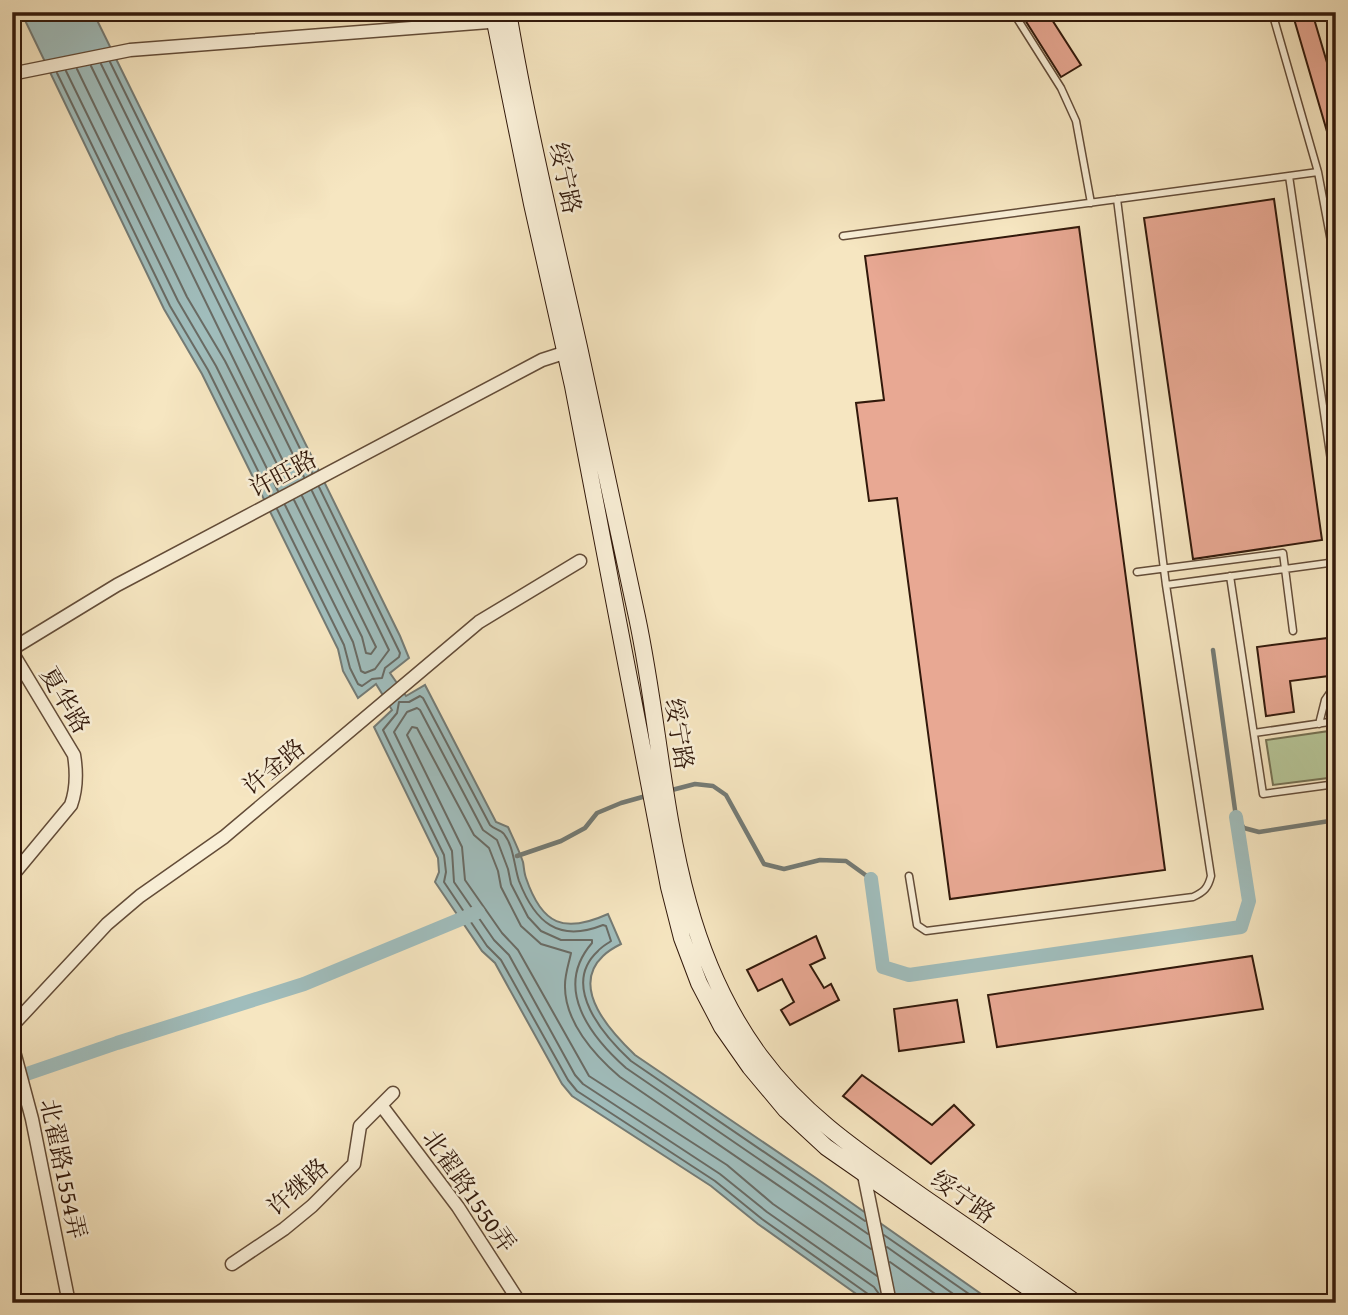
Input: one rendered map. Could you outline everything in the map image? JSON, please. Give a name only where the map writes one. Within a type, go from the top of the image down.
[{"type":"main road","name":"绥宁路","points":[[501,17],[573,350],[643,645],[652,757],[669,887],[682,937],[699,983],[722,1027],[750,1067],[786,1110],[826,1147],[1050,1303]]},
{"type":"main road","name":"绥宁路","points":[[659,795],[696,933],[712,977],[734,1019],[762,1059],[796,1100],[835,1136],[1076,1303]]},
{"type":"street","points":[[12,70],[36,69],[123,51],[501,17]]},
{"type":"street","name":"许旺路","points":[[12,651],[117,585],[542,360],[573,350]]},
{"type":"street","name":"许金路","points":[[12,1026],[107,924],[140,896],[224,837],[479,622],[580,561]]},
{"type":"street","name":"夏华路","points":[[12,651],[74,755],[76,791],[71,805],[12,876]]},
{"type":"street","name":"北翟路1554弄","points":[[13,1047],[27,1101],[69,1303]]},
{"type":"street","name":"许继路","points":[[232,1264],[293,1221],[354,1164],[360,1126],[393,1093]]},
{"type":"street","name":"北翟路1550弄","points":[[381,1105],[458,1207],[520,1303]]},
{"type":"street","points":[[859,1153],[890,1303]]},
{"type":"lane","points":[[1013,12],[1061,88],[1076,121],[1091,203]]},
{"type":"lane","points":[[1272,12],[1318,172],[1336,266]]},
{"type":"lane","points":[[843,236],[1318,172]]},
{"type":"lane","points":[[1289,176],[1336,494]]},
{"type":"lane","points":[[908,876],[917,925],[926,931],[1194,897],[1209,886],[1211,876],[1166,585],[1117,199]]},
{"type":"lane","points":[[1136,572],[1283,553],[1293,632]]},
{"type":"lane","points":[[1166,585],[1336,562]]},
{"type":"lane","points":[[1230,576],[1263,794],[1336,784]]},
{"type":"lane","points":[[1319,724],[1325,700],[1336,684]]},
{"type":"lane","points":[[1254,733],[1336,721]]},
{"type":"green space","points":[[1336,730],[1336,777],[1273,785],[1266,740]]},
{"type":"water","points":[[21,12],[93,12],[400,636],[409,658],[390,673],[406,696],[425,685],[496,822],[508,827],[523,862],[532,894],[547,915],[567,924],[608,914],[621,944],[603,956],[594,969],[590,982],[592,996],[606,1022],[635,1055],[994,1303],[869,1303],[758,1224],[711,1186],[572,1096],[562,1084],[495,963],[482,951],[435,882],[439,872],[438,858],[374,727],[392,710],[376,684],[358,698],[343,671],[338,649],[202,374],[164,309]]},
{"type":"building","points":[[1020,12],[1047,12],[1081,65],[1061,77]]},
{"type":"building","points":[[1292,12],[1312,12],[1336,93],[1336,152],[1333,152]]},
{"type":"building","points":[[1274,199],[1322,540],[1193,559],[1144,218]]},
{"type":"building","points":[[1079,227],[1165,870],[950,899],[897,498],[869,501],[856,403],[884,400],[865,256]]},
{"type":"building","points":[[1336,637],[1336,675],[1290,681],[1294,712],[1266,716],[1257,647]]},
{"type":"building","points":[[816,936],[825,958],[810,965],[824,988],[831,984],[839,1000],[790,1025],[781,1010],[794,1002],[782,979],[758,991],[747,970]]},
{"type":"building","points":[[1252,956],[1263,1009],[997,1047],[988,995]]},
{"type":"building","points":[[957,1000],[964,1042],[899,1051],[894,1009]]},
{"type":"building","points":[[862,1075],[932,1125],[954,1105],[974,1125],[931,1164],[843,1096]]},
{"type":"waterway","points":[[1213,650],[1236,817],[1244,828],[1259,832],[1336,820]]},
{"type":"waterway","points":[[668,791],[695,784],[713,786],[726,795],[764,864],[784,869],[820,860],[846,861],[871,879]]},
{"type":"waterway","points":[[517,856],[561,841],[585,828],[597,813],[646,796]]},
{"type":"waterway","points":[[871,879],[883,967],[909,975],[1241,927],[1249,901],[1236,817]]},
{"type":"waterway","points":[[12,1079],[304,984],[478,912]]}]
